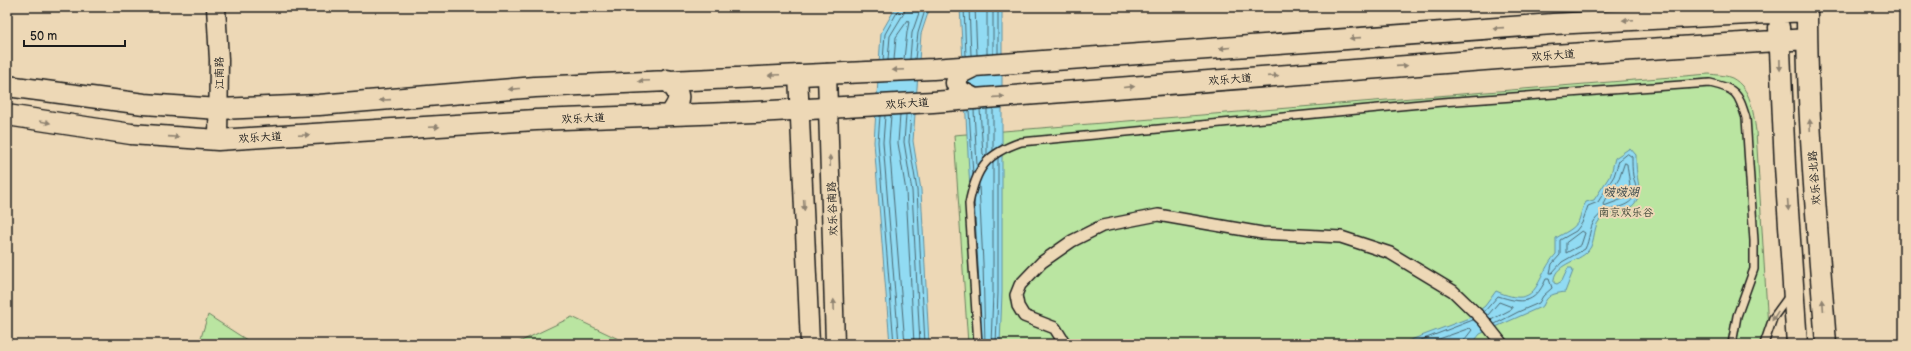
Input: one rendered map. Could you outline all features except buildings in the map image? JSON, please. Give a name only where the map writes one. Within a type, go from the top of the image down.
[{"type":"main road","points":[[7,86],[144,104],[219,109],[351,103],[535,87],[933,69],[1675,17],[1778,12],[1785,166],[1797,344]]},
{"type":"main road","name":"欢乐谷北路","points":[[1778,12],[1807,12],[1812,164],[1826,344]]},
{"type":"main road","points":[[1675,17],[1683,24],[1686,32],[1684,39],[1677,46]]},
{"type":"main road","points":[[1455,32],[1444,39],[1440,47],[1444,56],[1456,62]]},
{"type":"main road","name":"欢乐大道","points":[[7,115],[77,127],[131,134],[218,140],[528,121],[799,110],[933,102],[1677,46],[1807,39]]},
{"type":"main road","points":[[1189,82],[1200,75],[1205,65],[1200,57],[1190,51]]},
{"type":"main road","points":[[975,66],[959,74],[956,83],[960,91],[975,99]]},
{"type":"main road","points":[[666,80],[676,88],[679,95],[678,104],[670,115]]},
{"type":"main road","points":[[77,127],[91,122],[96,116],[94,107],[82,96]]},
{"type":"main road","points":[[351,103],[344,111],[342,119],[344,126],[353,132]]},
{"type":"main road","points":[[1785,166],[1792,159],[1798,156],[1806,158],[1812,164]]},
{"type":"street","name":"江南路","points":[[216,7],[219,109],[218,140]]},
{"type":"street","name":"欢乐谷南路","points":[[827,73],[835,344]]},
{"type":"street","points":[[798,74],[810,344]]},
{"type":"street","points":[[1065,344],[1055,328],[1024,316],[1018,306],[1016,295],[1020,285],[1042,262],[1072,241],[1102,226],[1158,215],[1262,233],[1342,236],[1390,253],[1453,292],[1469,305],[1499,341]]},
{"type":"lane","points":[[978,344],[969,204],[974,181],[985,163],[1002,148],[1021,142],[1434,103],[1710,83],[1731,88],[1740,100],[1746,118],[1754,241],[1754,269],[1737,316],[1732,344]]},
{"type":"lane","points":[[1764,344],[1773,318],[1793,291]]},
{"type":"green space","name":"南京欢乐谷","points":[[1709,74],[1730,77],[1738,82],[1747,94],[1752,108],[1756,131],[1769,344],[968,344],[954,135]]},
{"type":"green space","points":[[208,315],[253,344],[199,344]]},
{"type":"green space","points":[[572,317],[629,344],[515,344]]},
{"type":"water","points":[[896,7],[930,7],[921,34],[913,141],[921,190],[929,344],[890,344],[874,142],[881,33]]},
{"type":"water","points":[[960,7],[1002,7],[1002,293],[1000,344],[976,344],[974,263]]},
{"type":"water","name":"啵啵湖","points":[[1630,148],[1636,155],[1636,169],[1639,188],[1637,199],[1629,208],[1608,214],[1600,219],[1597,223],[1591,247],[1588,251],[1584,255],[1562,267],[1557,272],[1554,283],[1557,284],[1562,281],[1568,268],[1572,268],[1573,271],[1565,292],[1551,295],[1543,306],[1480,334],[1472,344],[1406,344],[1408,341],[1469,318],[1485,306],[1496,291],[1511,296],[1521,297],[1529,294],[1535,289],[1549,263],[1556,254],[1556,238],[1575,226],[1586,202],[1594,200],[1611,174],[1615,158]]}]
